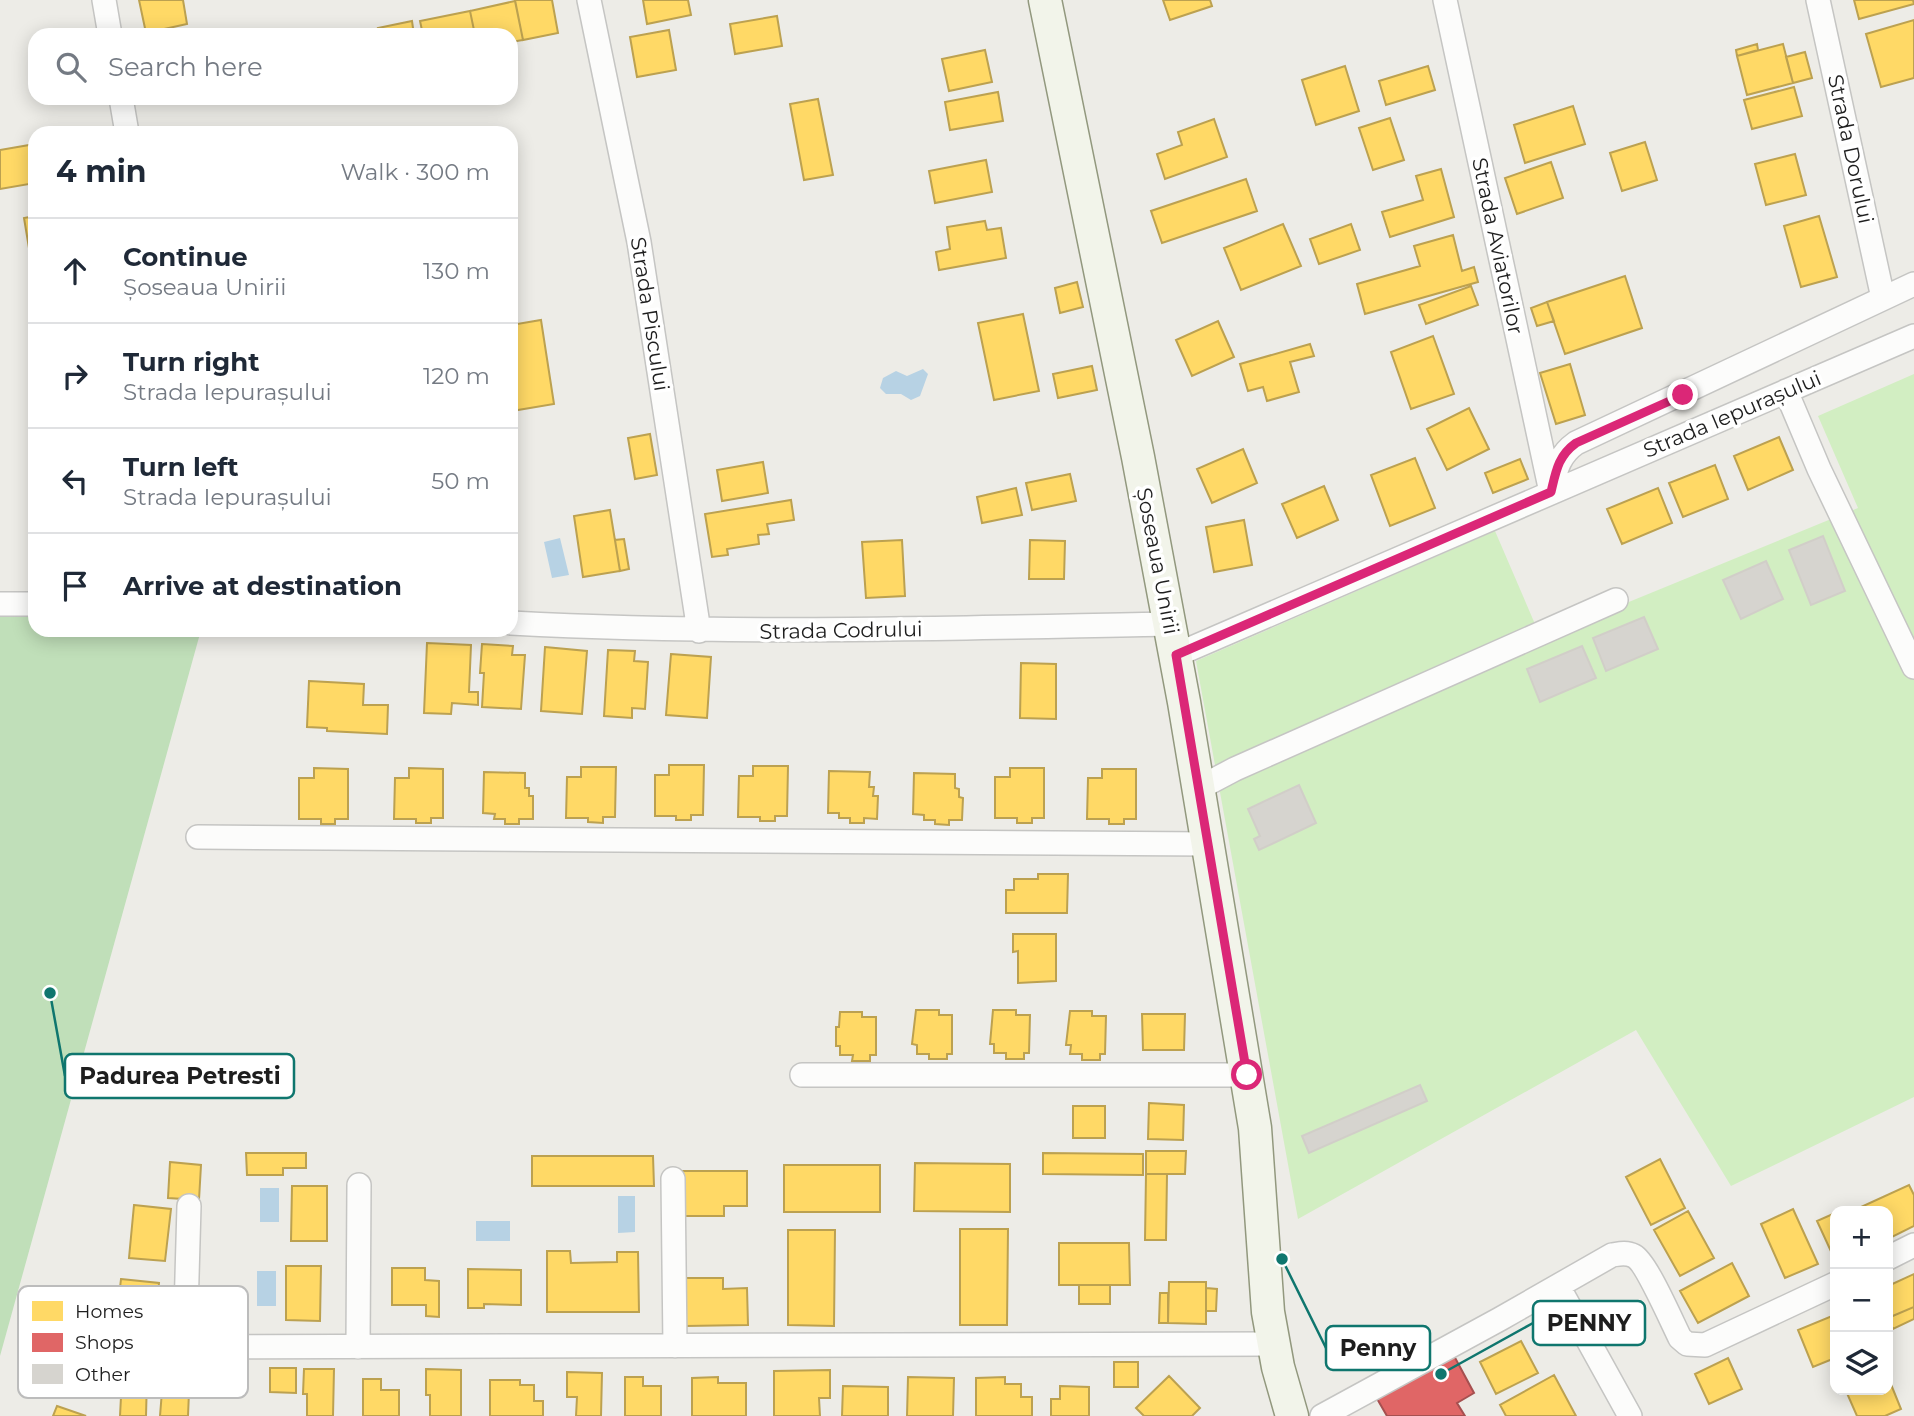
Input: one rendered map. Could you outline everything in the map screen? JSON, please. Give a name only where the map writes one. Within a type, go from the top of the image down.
[{"type":"main road","name":"Șoseaua Unirii","points":[[1045,0],[1176,655],[1247,1075],[1258,1161],[1265,1280],[1273,1344],[1293,1416]]},
{"type":"street","points":[[104,0],[109,28]]},
{"type":"street","name":"Strada Piscului","points":[[589,0],[639,242],[699,631]]},
{"type":"street","name":"Strada Aviatorilor","points":[[1445,0],[1551,492]]},
{"type":"street","name":"Strada Dorului","points":[[1818,0],[1883,298]]},
{"type":"street","points":[[122,105],[126,126]]},
{"type":"street","name":"Strada Iepurașului","points":[[1551,492],[1557,464],[1576,443],[1914,284]]},
{"type":"street","name":"Strada Iepurașului","points":[[1176,655],[1914,336]]},
{"type":"street","points":[[1786,391],[1819,469],[1914,667]]},
{"type":"street","points":[[1199,788],[1235,769],[1616,600]]},
{"type":"street","points":[[0,604],[28,604]]},
{"type":"street","name":"Strada Codrului","points":[[518,623],[699,631],[1170,624]]},
{"type":"street","points":[[198,837],[1209,844]]},
{"type":"street","points":[[802,1075],[1247,1075]]},
{"type":"street","points":[[673,1179],[675,1346]]},
{"type":"street","points":[[358,1347],[359,1185]]},
{"type":"street","points":[[187,1286],[189,1206]]},
{"type":"street","points":[[1893,1256],[1914,1245]]},
{"type":"street","points":[[1322,1416],[1612,1255],[1624,1253],[1636,1256],[1680,1338],[1687,1344],[1696,1346],[1737,1332],[1830,1286]]},
{"type":"street","points":[[1558,1286],[1630,1416]]},
{"type":"street","points":[[248,1348],[1273,1344]]},
{"type":"green space","points":[[1914,374],[1914,1097],[1731,1186],[1636,1030],[1298,1219],[1196,661],[1495,531],[1541,638],[1858,508],[1818,416]]},
{"type":"green space","points":[[0,616],[28,616],[28,637],[199,637],[18,1286],[0,1356]]},
{"type":"water","points":[[923,369],[928,374],[920,396],[911,400],[901,394],[886,394],[880,388],[883,378],[896,371],[907,376]]},
{"type":"water","points":[[560,538],[569,575],[552,578],[544,542]]},
{"type":"water","points":[[260,1188],[279,1188],[279,1222],[260,1222]]},
{"type":"water","points":[[618,1196],[635,1196],[635,1232],[618,1233]]},
{"type":"water","points":[[476,1221],[510,1221],[510,1241],[476,1241]]},
{"type":"water","points":[[257,1271],[276,1271],[276,1306],[257,1306]]},
{"type":"building: Homes","points":[[139,0],[183,0],[187,24],[169,28],[145,28]]},
{"type":"building: Homes","points":[[515,0],[552,0],[558,33],[523,40]]},
{"type":"building: Homes","points":[[643,0],[688,0],[691,15],[647,24]]},
{"type":"building: Homes","points":[[1163,0],[1210,0],[1212,6],[1170,20]]},
{"type":"building: Homes","points":[[1854,0],[1913,0],[1914,4],[1859,19]]},
{"type":"building: Homes","points":[[515,1],[523,40],[518,41],[518,28],[474,28],[470,11]]},
{"type":"building: Homes","points":[[470,11],[474,28],[422,28],[420,21]]},
{"type":"building: Homes","points":[[777,16],[782,46],[735,54],[730,24]]},
{"type":"building: Homes","points":[[1914,20],[1914,78],[1881,87],[1866,34]]},
{"type":"building: Homes","points":[[412,21],[413,28],[378,28]]},
{"type":"building: Homes","points":[[669,30],[676,70],[637,77],[630,37]]},
{"type":"building: Homes","points":[[1757,44],[1758,50],[1737,56],[1736,50]]},
{"type":"building: Homes","points":[[1783,44],[1793,83],[1747,95],[1737,56]]},
{"type":"building: Homes","points":[[985,50],[992,82],[949,91],[942,59]]},
{"type":"building: Homes","points":[[1805,52],[1812,78],[1793,83],[1786,57]]},
{"type":"building: Homes","points":[[1345,66],[1359,111],[1316,125],[1302,80]]},
{"type":"building: Homes","points":[[1428,66],[1435,90],[1386,105],[1379,81]]},
{"type":"building: Homes","points":[[1794,87],[1802,116],[1752,129],[1744,100]]},
{"type":"building: Homes","points":[[998,92],[1003,121],[950,130],[945,102]]},
{"type":"building: Homes","points":[[818,99],[833,175],[804,180],[790,104]]},
{"type":"building: Homes","points":[[1573,106],[1585,144],[1525,163],[1514,125]]},
{"type":"building: Homes","points":[[1390,118],[1404,160],[1373,170],[1359,128]]},
{"type":"building: Homes","points":[[1214,119],[1227,157],[1165,179],[1157,154],[1182,145],[1178,132]]},
{"type":"building: Homes","points":[[1645,142],[1657,180],[1622,191],[1610,153]]},
{"type":"building: Homes","points":[[28,145],[28,184],[0,189],[0,150]]},
{"type":"building: Homes","points":[[1795,154],[1806,195],[1766,205],[1755,164]]},
{"type":"building: Homes","points":[[986,160],[992,192],[935,203],[929,171]]},
{"type":"building: Homes","points":[[1551,162],[1563,198],[1517,214],[1505,178]]},
{"type":"building: Homes","points":[[1441,169],[1454,217],[1390,237],[1382,212],[1423,200],[1416,176]]},
{"type":"building: Homes","points":[[1246,179],[1257,211],[1162,243],[1151,211]]},
{"type":"building: Homes","points":[[1819,216],[1837,277],[1801,287],[1784,226]]},
{"type":"building: Homes","points":[[28,217],[28,242],[24,218]]},
{"type":"building: Homes","points":[[985,221],[987,230],[1001,228],[1006,258],[939,270],[936,252],[950,249],[947,227]]},
{"type":"building: Homes","points":[[1283,224],[1301,266],[1241,290],[1224,248]]},
{"type":"building: Homes","points":[[1351,224],[1360,250],[1319,264],[1310,239]]},
{"type":"building: Homes","points":[[1453,235],[1462,271],[1474,267],[1478,282],[1365,314],[1357,284],[1420,266],[1414,246]]},
{"type":"building: Homes","points":[[1625,276],[1642,328],[1565,354],[1547,302]]},
{"type":"building: Homes","points":[[1077,282],[1083,307],[1060,313],[1055,288]]},
{"type":"building: Homes","points":[[1471,286],[1478,305],[1426,324],[1419,305]]},
{"type":"building: Homes","points":[[1547,302],[1554,321],[1537,326],[1531,308]]},
{"type":"building: Homes","points":[[1023,314],[1039,391],[994,400],[978,323]]},
{"type":"building: Homes","points":[[541,320],[554,404],[518,410],[518,324]]},
{"type":"building: Homes","points":[[1218,321],[1234,357],[1192,376],[1176,340]]},
{"type":"building: Homes","points":[[1433,336],[1454,394],[1411,409],[1391,352]]},
{"type":"building: Homes","points":[[1310,344],[1314,356],[1290,362],[1299,392],[1267,401],[1263,387],[1248,391],[1240,364]]},
{"type":"building: Homes","points":[[1570,364],[1585,415],[1556,424],[1540,373]]},
{"type":"building: Homes","points":[[1092,366],[1097,390],[1058,398],[1053,374]]},
{"type":"building: Homes","points":[[1469,408],[1489,449],[1447,470],[1427,429]]},
{"type":"building: Homes","points":[[650,434],[657,475],[635,479],[628,438]]},
{"type":"building: Homes","points":[[1779,437],[1793,470],[1748,490],[1734,456]]},
{"type":"building: Homes","points":[[1243,449],[1257,483],[1212,503],[1197,469]]},
{"type":"building: Homes","points":[[1415,458],[1435,508],[1390,526],[1371,475]]},
{"type":"building: Homes","points":[[1520,459],[1528,479],[1493,493],[1485,473]]},
{"type":"building: Homes","points":[[763,462],[768,493],[722,501],[717,470]]},
{"type":"building: Homes","points":[[1715,465],[1728,499],[1683,517],[1669,483]]},
{"type":"building: Homes","points":[[1070,474],[1076,501],[1032,510],[1026,483]]},
{"type":"building: Homes","points":[[1324,486],[1338,520],[1297,538],[1282,504]]},
{"type":"building: Homes","points":[[1016,488],[1022,515],[982,523],[977,497]]},
{"type":"building: Homes","points":[[1658,488],[1672,523],[1622,544],[1607,509]]},
{"type":"building: Homes","points":[[791,500],[794,520],[767,524],[769,534],[758,535],[759,544],[727,549],[728,555],[712,557],[705,514]]},
{"type":"building: Homes","points":[[610,510],[620,571],[583,577],[574,516]]},
{"type":"building: Homes","points":[[1244,520],[1252,565],[1214,572],[1206,527]]},
{"type":"building: Homes","points":[[624,539],[629,569],[620,571],[615,540]]},
{"type":"building: Homes","points":[[902,540],[905,596],[866,598],[862,542]]},
{"type":"building: Homes","points":[[1030,540],[1065,541],[1064,579],[1029,579]]},
{"type":"building: Homes","points":[[427,643],[471,645],[469,692],[478,692],[478,705],[452,703],[451,714],[424,713]]},
{"type":"building: Homes","points":[[482,644],[513,646],[512,655],[525,655],[521,709],[482,707]]},
{"type":"building: Homes","points":[[545,647],[587,651],[582,714],[541,711]]},
{"type":"building: Homes","points":[[608,650],[635,651],[634,661],[648,662],[645,709],[632,708],[632,718],[604,716]]},
{"type":"building: Homes","points":[[671,654],[711,657],[707,718],[666,715]]},
{"type":"building: Homes","points":[[1021,663],[1056,664],[1056,719],[1020,718]]},
{"type":"building: Homes","points":[[309,681],[364,684],[363,705],[388,705],[387,734],[327,731],[327,728],[307,727]]},
{"type":"building: Homes","points":[[669,765],[704,765],[703,815],[691,815],[691,820],[676,820],[676,816],[655,816],[655,775],[669,775]]},
{"type":"building: Homes","points":[[753,766],[788,766],[787,816],[775,816],[775,821],[760,821],[760,817],[738,817],[739,776],[753,776]]},
{"type":"building: Homes","points":[[581,767],[616,767],[615,817],[603,817],[603,823],[588,822],[588,818],[566,818],[567,777],[581,777]]},
{"type":"building: Homes","points":[[314,768],[348,769],[348,819],[335,819],[335,824],[321,824],[321,819],[299,819],[299,778],[314,778]]},
{"type":"building: Homes","points":[[409,768],[443,769],[443,818],[431,818],[431,823],[416,823],[416,819],[394,819],[395,778],[409,778]]},
{"type":"building: Homes","points":[[1010,768],[1044,768],[1044,818],[1032,818],[1032,823],[1017,823],[1017,818],[995,818],[995,777],[1010,777]]},
{"type":"building: Homes","points":[[1102,769],[1136,769],[1136,819],[1124,819],[1124,824],[1109,824],[1109,819],[1087,819],[1088,778],[1102,778]]},
{"type":"building: Homes","points":[[829,771],[870,772],[869,787],[874,787],[873,796],[878,796],[877,819],[864,818],[864,823],[850,823],[850,818],[839,818],[839,813],[828,813]]},
{"type":"building: Homes","points":[[484,772],[525,773],[525,788],[529,788],[529,796],[533,796],[533,819],[519,819],[519,824],[505,824],[505,819],[494,819],[495,814],[483,813]]},
{"type":"building: Homes","points":[[914,773],[955,774],[955,788],[959,789],[959,797],[963,798],[962,820],[949,820],[949,825],[935,824],[935,820],[924,820],[924,815],[913,814]]},
{"type":"building: Homes","points":[[1038,874],[1068,874],[1067,913],[1006,913],[1006,890],[1014,890],[1014,879],[1038,879]]},
{"type":"building: Homes","points":[[1013,934],[1056,934],[1056,981],[1018,983],[1018,951],[1013,952]]},
{"type":"building: Homes","points":[[916,1010],[939,1010],[939,1015],[952,1015],[952,1054],[947,1054],[947,1059],[929,1059],[929,1054],[917,1054],[917,1045],[912,1044]]},
{"type":"building: Homes","points":[[993,1010],[1016,1010],[1016,1015],[1030,1015],[1029,1053],[1024,1053],[1024,1059],[1006,1059],[1006,1053],[994,1053],[994,1044],[990,1044]]},
{"type":"building: Homes","points":[[1070,1011],[1092,1011],[1092,1016],[1106,1016],[1105,1054],[1100,1054],[1100,1060],[1082,1060],[1082,1054],[1070,1054],[1071,1045],[1066,1045]]},
{"type":"building: Homes","points":[[840,1012],[862,1012],[862,1017],[876,1017],[876,1055],[870,1055],[870,1061],[852,1061],[853,1055],[840,1055],[840,1046],[836,1046],[836,1027],[839,1027]]},
{"type":"building: Homes","points":[[1142,1014],[1185,1014],[1184,1050],[1143,1050]]},
{"type":"building: Homes","points":[[1149,1103],[1184,1105],[1183,1140],[1148,1139]]},
{"type":"building: Homes","points":[[1073,1106],[1105,1106],[1105,1138],[1073,1138]]},
{"type":"building: Homes","points":[[1146,1151],[1186,1151],[1185,1174],[1146,1174]]},
{"type":"building: Homes","points":[[246,1153],[306,1153],[306,1168],[283,1168],[283,1175],[247,1175]]},
{"type":"building: Homes","points":[[1043,1153],[1143,1154],[1143,1175],[1043,1174]]},
{"type":"building: Homes","points":[[532,1156],[653,1156],[654,1186],[532,1186]]},
{"type":"building: Homes","points":[[1660,1159],[1685,1208],[1651,1225],[1626,1177]]},
{"type":"building: Homes","points":[[170,1162],[201,1165],[199,1200],[168,1198]]},
{"type":"building: Homes","points":[[915,1163],[1010,1164],[1010,1212],[914,1211]]},
{"type":"building: Homes","points":[[784,1165],[880,1165],[880,1212],[784,1212]]},
{"type":"building: Homes","points":[[683,1171],[747,1171],[747,1206],[724,1206],[724,1216],[684,1216]]},
{"type":"building: Homes","points":[[1146,1174],[1167,1174],[1166,1240],[1145,1240]]},
{"type":"building: Homes","points":[[1909,1185],[1914,1195],[1914,1226],[1893,1236],[1893,1206],[1863,1206]]},
{"type":"building: Homes","points":[[292,1186],[327,1186],[327,1241],[291,1241]]},
{"type":"building: Homes","points":[[134,1205],[171,1209],[165,1261],[129,1258]]},
{"type":"building: Homes","points":[[1793,1209],[1818,1264],[1785,1278],[1761,1224]]},
{"type":"building: Homes","points":[[1688,1211],[1714,1258],[1680,1276],[1654,1230]]},
{"type":"building: Homes","points":[[1830,1215],[1830,1249],[1817,1221]]},
{"type":"building: Homes","points":[[960,1229],[1008,1229],[1007,1325],[960,1325]]},
{"type":"building: Homes","points":[[788,1230],[835,1230],[834,1326],[788,1325]]},
{"type":"building: Homes","points":[[1059,1243],[1129,1243],[1130,1285],[1059,1285]]},
{"type":"building: Homes","points":[[547,1251],[570,1251],[571,1263],[617,1262],[617,1252],[638,1252],[639,1312],[547,1312]]},
{"type":"building: Homes","points":[[1732,1263],[1749,1296],[1698,1323],[1680,1291]]},
{"type":"building: Homes","points":[[286,1266],[321,1266],[320,1321],[286,1320]]},
{"type":"building: Homes","points":[[392,1268],[425,1268],[425,1280],[439,1281],[439,1317],[426,1316],[426,1305],[392,1305]]},
{"type":"building: Homes","points":[[468,1269],[521,1270],[521,1305],[484,1304],[484,1308],[468,1308]]},
{"type":"building: Homes","points":[[1914,1274],[1914,1307],[1893,1316],[1893,1284]]},
{"type":"building: Homes","points":[[685,1278],[723,1278],[723,1289],[747,1288],[748,1325],[685,1326]]},
{"type":"building: Homes","points":[[121,1279],[159,1283],[159,1286],[120,1286]]},
{"type":"building: Homes","points":[[1169,1282],[1206,1282],[1206,1324],[1168,1323]]},
{"type":"building: Homes","points":[[1079,1285],[1110,1285],[1110,1304],[1079,1304]]},
{"type":"building: Homes","points":[[1206,1288],[1217,1289],[1216,1311],[1206,1311]]},
{"type":"building: Homes","points":[[1160,1293],[1168,1293],[1168,1323],[1159,1323]]},
{"type":"building: Homes","points":[[1914,1307],[1914,1319],[1893,1329],[1893,1316]]},
{"type":"building: Homes","points":[[1830,1317],[1830,1360],[1813,1367],[1798,1330]]},
{"type":"building: Homes","points":[[1521,1341],[1538,1373],[1496,1394],[1480,1362]]},
{"type":"building: Homes","points":[[1728,1358],[1742,1389],[1709,1404],[1695,1374]]},
{"type":"building: Homes","points":[[1114,1362],[1138,1362],[1138,1387],[1114,1387]]},
{"type":"building: Homes","points":[[270,1368],[296,1368],[296,1393],[270,1392]]},
{"type":"building: Homes","points":[[304,1369],[334,1369],[333,1416],[307,1416],[307,1394],[303,1394]]},
{"type":"building: Homes","points":[[426,1369],[461,1370],[461,1416],[430,1416],[430,1395],[426,1395]]},
{"type":"building: Homes","points":[[830,1370],[830,1398],[819,1398],[820,1416],[774,1416],[774,1371]]},
{"type":"building: Homes","points":[[567,1372],[602,1373],[601,1416],[576,1416],[577,1397],[567,1397]]},
{"type":"building: Homes","points":[[1554,1375],[1576,1416],[1506,1416],[1500,1405]]},
{"type":"building: Homes","points":[[1169,1376],[1200,1408],[1192,1416],[1144,1416],[1136,1408]]},
{"type":"building: Homes","points":[[625,1377],[643,1377],[643,1386],[661,1386],[661,1416],[625,1416]]},
{"type":"building: Homes","points":[[718,1377],[718,1383],[746,1383],[746,1416],[692,1416],[692,1378]]},
{"type":"building: Homes","points":[[908,1377],[954,1378],[953,1416],[907,1416]]},
{"type":"building: Homes","points":[[1005,1377],[1005,1384],[1021,1384],[1021,1397],[1032,1397],[1032,1416],[976,1416],[976,1378]]},
{"type":"building: Homes","points":[[363,1379],[381,1379],[381,1390],[399,1390],[399,1416],[363,1416]]},
{"type":"building: Homes","points":[[490,1380],[520,1380],[520,1385],[534,1385],[534,1401],[543,1401],[543,1416],[490,1416]]},
{"type":"building: Homes","points":[[843,1386],[888,1387],[888,1416],[842,1416]]},
{"type":"building: Homes","points":[[1060,1386],[1089,1387],[1089,1416],[1051,1416],[1051,1399],[1060,1399]]},
{"type":"building: Homes","points":[[1893,1389],[1901,1409],[1885,1416],[1857,1416],[1848,1395],[1893,1395]]},
{"type":"building: Homes","points":[[121,1398],[146,1398],[146,1416],[120,1416]]},
{"type":"building: Homes","points":[[161,1398],[189,1398],[188,1416],[160,1416]]},
{"type":"building: Homes","points":[[57,1406],[86,1416],[53,1416]]},
{"type":"building: Shops","points":[[1453,1354],[1474,1393],[1457,1403],[1465,1416],[1387,1416],[1376,1397]]},
{"type":"building: Other","points":[[1823,536],[1845,591],[1811,605],[1789,550]]},
{"type":"building: Other","points":[[1766,561],[1783,599],[1741,619],[1723,580]]},
{"type":"building: Other","points":[[1644,617],[1658,649],[1606,671],[1593,638]]},
{"type":"building: Other","points":[[1582,646],[1596,678],[1540,702],[1527,669]]},
{"type":"building: Other","points":[[1299,785],[1316,823],[1259,850],[1254,839],[1260,836],[1248,809]]},
{"type":"building: Other","points":[[1420,1085],[1427,1101],[1309,1153],[1302,1136]]},
{"type":"place","name":"Padurea Petresti","points":[[50,993]]},
{"type":"place","name":"Penny","points":[[1282,1259]]},
{"type":"place","name":"PENNY","points":[[1441,1374]]},
{"type":"route","points":[[1247,1075],[1176,655],[1551,492],[1557,464],[1576,443],[1683,395]]}]
